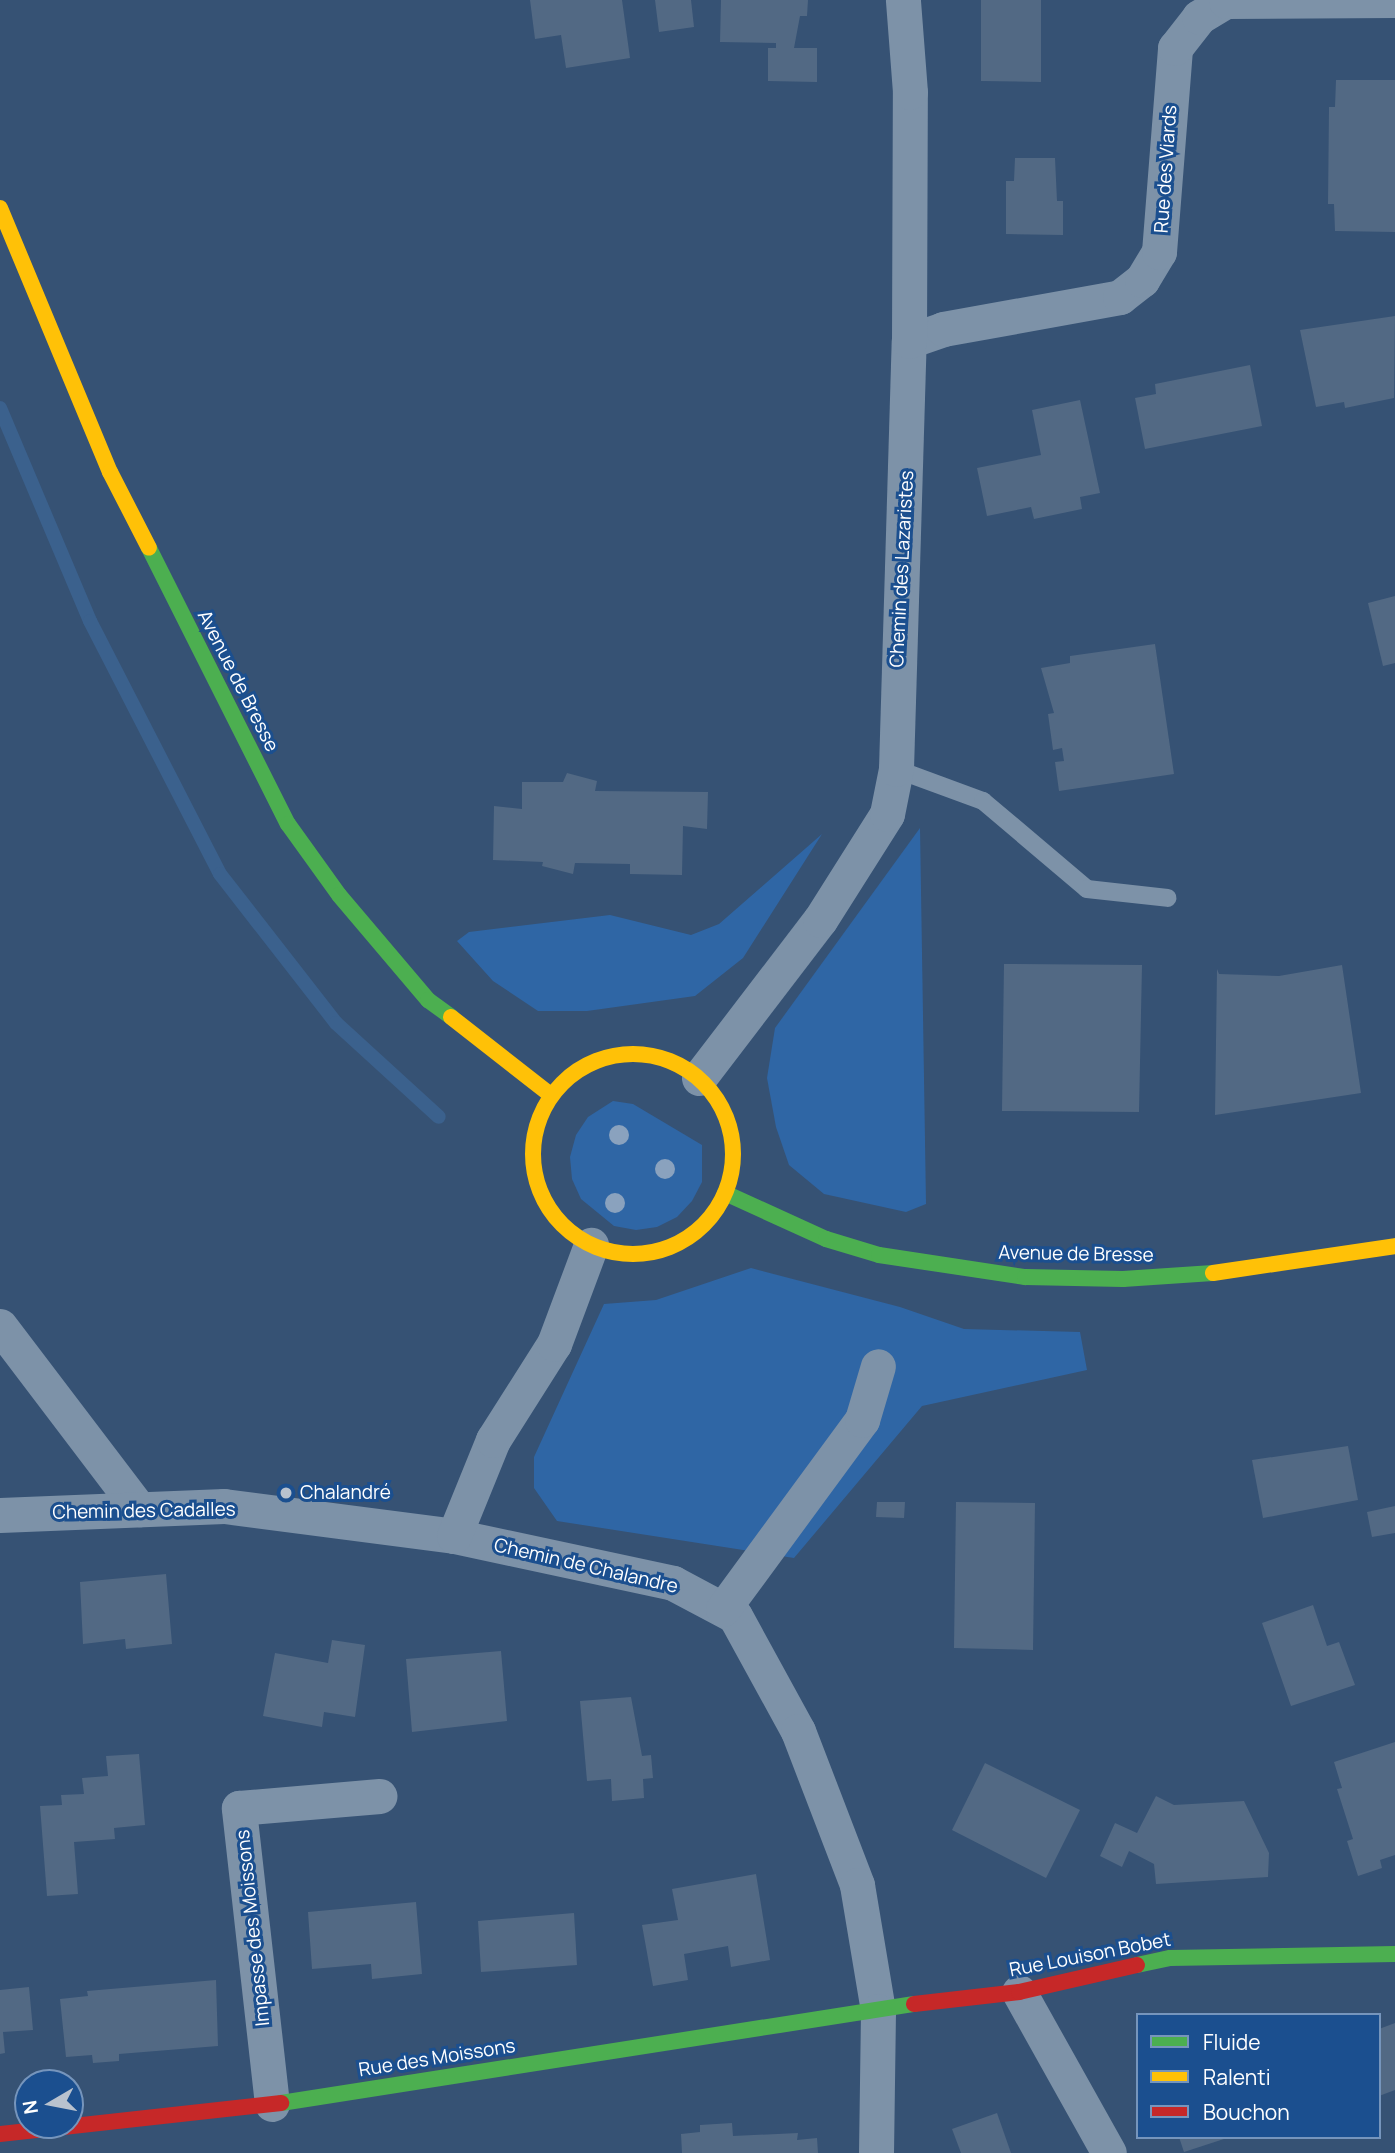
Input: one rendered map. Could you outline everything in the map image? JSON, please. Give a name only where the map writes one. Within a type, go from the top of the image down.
[{"type":"main road","name":"Avenue de Bresse","points":[[0,208],[110,472],[288,824],[339,895],[428,1000],[551,1095]]},
{"type":"main road","points":[[622,1054],[649,1054],[676,1062],[699,1078],[718,1101],[730,1129],[733,1160],[726,1193],[695,1233],[671,1247],[645,1254],[617,1253],[591,1245],[552,1214],[533,1167],[533,1142],[551,1095],[570,1075],[594,1060],[622,1054]]},
{"type":"main road","name":"Avenue de Bresse","points":[[726,1193],[826,1240],[879,1255],[1025,1277],[1123,1279],[1233,1272],[1395,1246]]},
{"type":"main road","name":"Rue Louison Bobet","points":[[878,2011],[1019,1992],[1170,1958],[1395,1954]]},
{"type":"main road","name":"Rue des Moissons","points":[[0,2134],[272,2104],[878,2011]]},
{"type":"street","name":"Chemin des Lazaristes","points":[[699,1078],[828,908],[887,814],[896,769],[909,341],[911,92],[903,0]]},
{"type":"street","name":"Rue des Viards","points":[[909,341],[943,329],[1120,297],[1142,280],[1159,252],[1175,48],[1199,17],[1226,1],[1395,0]]},
{"type":"street","points":[[454,1536],[493,1440],[554,1345],[591,1245]]},
{"type":"street","points":[[0,1326],[139,1509]]},
{"type":"street","points":[[723,1609],[862,1420],[878,1366]]},
{"type":"street","name":"Chemin des Cadalles","points":[[0,1516],[224,1506],[454,1536]]},
{"type":"street","name":"Chemin de Chalandre","points":[[454,1536],[673,1583],[735,1616],[798,1731],[857,1885],[878,2011],[876,2153]]},
{"type":"street","name":"Impasse des Moissons","points":[[272,2104],[239,1808],[379,1797]]},
{"type":"street","points":[[1019,1992],[1109,2153]]},
{"type":"lane","points":[[896,769],[983,801],[1087,889],[1168,898]]},
{"type":"shaded area","points":[[920,828],[926,1204],[906,1212],[824,1194],[789,1165],[776,1127],[767,1078],[775,1028]]},
{"type":"shaded area","points":[[822,834],[743,958],[695,996],[587,1011],[538,1011],[493,981],[457,941],[469,932],[610,915],[691,935],[719,924]]},
{"type":"shaded area","points":[[613,1101],[633,1104],[702,1145],[702,1182],[692,1201],[677,1217],[657,1227],[636,1230],[614,1226],[581,1199],[572,1179],[570,1157],[576,1135],[588,1117]]},
{"type":"shaded area","points":[[751,1268],[900,1307],[964,1329],[1080,1332],[1087,1370],[922,1406],[794,1558],[557,1521],[534,1488],[534,1457],[604,1304],[656,1300]]},
{"type":"building","points":[[530,0],[622,0],[630,58],[566,68],[561,35],[535,39]]},
{"type":"building","points":[[655,0],[691,0],[694,27],[659,32]]},
{"type":"building","points":[[721,0],[808,0],[807,16],[800,16],[794,48],[817,48],[817,82],[768,81],[768,48],[776,48],[776,43],[720,42]]},
{"type":"building","points":[[981,0],[1041,0],[1041,82],[981,81]]},
{"type":"building","points":[[1336,80],[1395,80],[1395,232],[1335,231],[1334,204],[1328,204],[1329,107],[1335,107]]},
{"type":"building","points":[[1015,158],[1055,158],[1057,201],[1063,201],[1063,235],[1006,234],[1006,181],[1014,181]]},
{"type":"building","points":[[1395,316],[1394,398],[1345,408],[1344,402],[1316,407],[1300,330]]},
{"type":"building","points":[[1250,365],[1262,426],[1145,449],[1135,398],[1156,394],[1155,384]]},
{"type":"building","points":[[1080,400],[1100,493],[1080,497],[1082,509],[1034,519],[1031,507],[987,516],[977,468],[1041,455],[1032,410]]},
{"type":"building","points":[[1395,596],[1395,663],[1383,666],[1368,603]]},
{"type":"building","points":[[1155,644],[1174,774],[1059,791],[1055,762],[1064,761],[1062,748],[1053,750],[1048,714],[1054,713],[1041,668],[1070,663],[1070,656]]},
{"type":"building","points":[[567,773],[597,781],[595,791],[708,792],[707,829],[683,826],[682,875],[630,874],[630,864],[575,863],[573,874],[542,866],[543,862],[493,860],[494,806],[522,809],[522,782],[563,782]]},
{"type":"building","points":[[1004,964],[1142,965],[1139,1112],[1002,1111]]},
{"type":"building","points":[[1342,965],[1361,1093],[1215,1115],[1217,969],[1219,974],[1279,976]]},
{"type":"building","points":[[1348,1446],[1358,1500],[1263,1518],[1252,1460]]},
{"type":"building","points":[[877,1502],[905,1502],[904,1518],[876,1517]]},
{"type":"building","points":[[956,1502],[1035,1503],[1033,1650],[954,1648]]},
{"type":"building","points":[[1395,1506],[1395,1533],[1372,1537],[1367,1512]]},
{"type":"building","points":[[166,1574],[172,1644],[126,1649],[125,1639],[83,1644],[80,1582]]},
{"type":"building","points":[[1313,1605],[1327,1646],[1339,1642],[1355,1685],[1291,1706],[1262,1623]]},
{"type":"building","points":[[332,1640],[365,1645],[355,1717],[324,1712],[322,1727],[263,1716],[275,1653],[328,1663]]},
{"type":"building","points":[[501,1651],[507,1721],[412,1732],[406,1659]]},
{"type":"building","points":[[631,1697],[642,1756],[651,1755],[653,1778],[643,1779],[644,1798],[612,1801],[611,1779],[587,1781],[580,1701]]},
{"type":"building","points":[[1395,1742],[1395,1855],[1380,1860],[1382,1868],[1358,1876],[1347,1841],[1353,1839],[1337,1789],[1342,1788],[1334,1762]]},
{"type":"building","points":[[139,1754],[145,1825],[114,1828],[115,1839],[74,1842],[78,1894],[47,1896],[40,1806],[62,1805],[61,1795],[84,1794],[82,1778],[108,1776],[106,1756]]},
{"type":"building","points":[[985,1763],[1080,1810],[1046,1878],[952,1830]]},
{"type":"building","points":[[1156,1796],[1174,1805],[1244,1801],[1269,1853],[1268,1877],[1156,1884],[1154,1864],[1129,1851],[1122,1867],[1100,1856],[1115,1823],[1137,1833]]},
{"type":"building","points":[[756,1874],[770,1960],[731,1967],[728,1946],[684,1954],[688,1980],[653,1986],[642,1925],[678,1920],[672,1889]]},
{"type":"building","points":[[416,1902],[422,1974],[372,1979],[371,1964],[312,1969],[308,1912]]},
{"type":"building","points":[[574,1913],[577,1965],[481,1972],[478,1921]]},
{"type":"building","points":[[216,1980],[218,2046],[119,2054],[119,2061],[93,2063],[92,2055],[66,2057],[60,1999],[88,1996],[87,1991]]},
{"type":"building","points":[[29,1987],[33,2030],[3,2032],[5,2053],[0,2054],[0,1990]]},
{"type":"building","points":[[1395,2023],[1395,2090],[1381,2095],[1381,2028]]},
{"type":"building","points":[[997,2113],[1011,2153],[961,2153],[952,2129]]},
{"type":"building","points":[[732,2123],[733,2136],[798,2133],[797,2140],[817,2138],[818,2153],[682,2153],[681,2134],[700,2132],[700,2125]]},
{"type":"building","points":[[1180,2139],[1224,2139],[1184,2152]]},
{"type":"waterway","points":[[0,408],[90,621],[220,874],[336,1023],[439,1117]]},
{"type":"traffic: fast","points":[[149,548],[288,824],[339,895],[428,1000],[451,1017]]},
{"type":"traffic: fast","points":[[725,1193],[826,1239],[879,1255],[1025,1277],[1123,1279],[1213,1273]]},
{"type":"traffic: fast","points":[[1137,1965],[1170,1958],[1395,1954]]},
{"type":"traffic: fast","points":[[281,2103],[914,2004]]},
{"type":"traffic: slow","points":[[0,208],[110,472],[149,548]]},
{"type":"traffic: slow","points":[[451,1017],[551,1095]]},
{"type":"traffic: slow","points":[[633,1054],[653,1056],[671,1062],[704,1083],[725,1116],[731,1134],[733,1154],[731,1174],[725,1192],[704,1225],[671,1246],[653,1252],[633,1254],[613,1252],[595,1246],[562,1225],[541,1192],[535,1174],[533,1154],[535,1134],[541,1116],[562,1083],[595,1062],[613,1056],[633,1054]]},
{"type":"traffic: slow","points":[[1213,1273],[1395,1246]]},
{"type":"traffic: jam","points":[[914,2004],[1019,1992],[1137,1965]]},
{"type":"traffic: jam","points":[[0,2134],[281,2103]]},
{"type":"place","name":"Chalandré","points":[[286,1493]]}]
